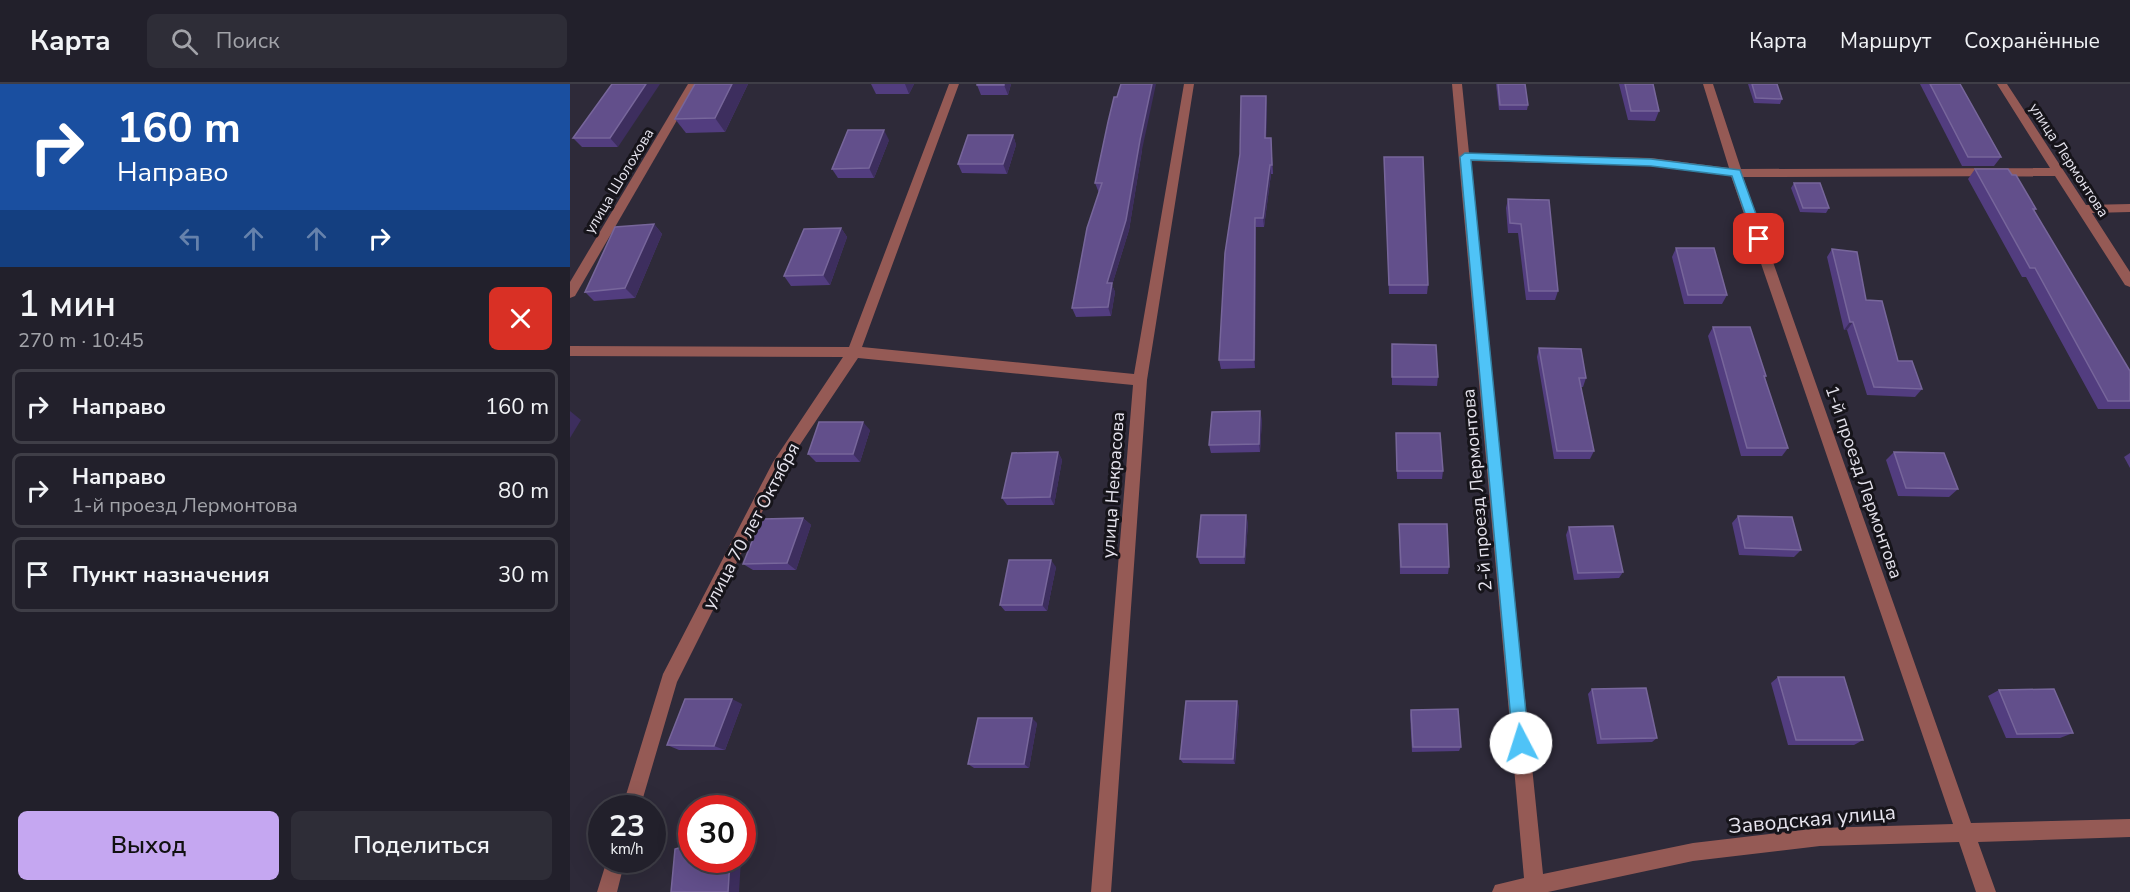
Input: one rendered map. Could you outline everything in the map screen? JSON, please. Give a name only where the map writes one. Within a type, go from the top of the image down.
[{"type":"street","name":"улица Шолохова","points":[[570,293],[693,84]]},
{"type":"street","name":"улица 70 лет Октября","points":[[635,795],[669,680],[778,466],[854,352],[954,84]]},
{"type":"street","name":"улица Некрасова","points":[[1101,892],[1140,380],[1189,84]]},
{"type":"street","name":"2-й проезд Лермонтова","points":[[1457,84],[1534,888]]},
{"type":"street","name":"1-й проезд Лермонтова","points":[[1708,84],[1736,173],[1986,892]]},
{"type":"street","name":"улица Лермонтова","points":[[2002,84],[2130,282]]},
{"type":"street","points":[[1465,157],[1651,162],[1736,173],[2059,172]]},
{"type":"street","points":[[2083,209],[2130,208]]},
{"type":"street","points":[[570,351],[854,352],[1140,380]]},
{"type":"street","name":"Заводская улица","points":[[1502,892],[1534,888],[1693,852],[1820,837],[2130,828]]},
{"type":"street","points":[[607,892],[612,873]]},
{"type":"building","points":[[612,84],[646,84],[610,138],[573,138]]},
{"type":"building","points":[[695,84],[732,84],[715,118],[675,119]]},
{"type":"building","points":[[1004,84],[1004,85],[977,85]]},
{"type":"building","points":[[1121,84],[1152,84],[1126,220],[1107,283],[1112,283],[1108,307],[1072,308],[1087,228],[1102,183],[1095,183],[1108,122],[1114,97],[1117,97]]},
{"type":"building","points":[[1498,84],[1525,84],[1528,105],[1500,105]]},
{"type":"building","points":[[1625,84],[1653,84],[1659,111],[1631,111]]},
{"type":"building","points":[[1752,84],[1777,84],[1782,99],[1756,98]]},
{"type":"building","points":[[1930,84],[1960,84],[2001,157],[1968,157]]},
{"type":"building","points":[[1241,96],[1266,96],[1265,138],[1271,138],[1272,165],[1270,165],[1263,218],[1255,218],[1254,360],[1219,360],[1225,253],[1240,154]]},
{"type":"building","points":[[848,130],[884,130],[869,168],[832,169]]},
{"type":"building","points":[[968,135],[1013,135],[1003,164],[958,164]]},
{"type":"building","points":[[1384,157],[1423,157],[1428,285],[1389,285]]},
{"type":"building","points":[[1975,169],[2008,169],[2012,175],[2016,175],[2036,209],[2033,209],[2130,371],[2130,401],[2108,401],[2035,268],[2030,268]]},
{"type":"building","points":[[1794,183],[1820,183],[1829,208],[1803,208]]},
{"type":"building","points":[[1508,199],[1549,200],[1558,291],[1529,291],[1521,224],[1510,223]]},
{"type":"building","points":[[654,224],[625,288],[585,292],[615,227]]},
{"type":"building","points":[[841,228],[823,275],[784,276],[804,229]]},
{"type":"building","points":[[1676,248],[1714,248],[1727,295],[1688,295]]},
{"type":"building","points":[[1832,249],[1857,252],[1866,300],[1882,301],[1898,361],[1912,361],[1922,389],[1874,387],[1853,322],[1850,322]]},
{"type":"building","points":[[1713,327],[1750,327],[1788,448],[1747,448]]},
{"type":"building","points":[[1392,344],[1436,345],[1438,377],[1392,377]]},
{"type":"building","points":[[1539,348],[1581,349],[1586,378],[1579,378],[1594,451],[1557,451]]},
{"type":"building","points":[[1260,411],[1259,444],[1209,445],[1212,412]]},
{"type":"building","points":[[819,422],[863,422],[853,454],[808,454]]},
{"type":"building","points":[[1396,433],[1440,433],[1443,471],[1397,471]]},
{"type":"building","points":[[1058,452],[1050,497],[1002,498],[1012,453]]},
{"type":"building","points":[[1894,452],[1944,453],[1958,489],[1906,488]]},
{"type":"building","points":[[1201,515],[1246,515],[1244,557],[1197,557]]},
{"type":"building","points":[[1738,516],[1792,517],[1801,550],[1745,548]]},
{"type":"building","points":[[803,518],[787,563],[743,564],[761,519]]},
{"type":"building","points":[[1399,524],[1447,524],[1449,567],[1401,567]]},
{"type":"building","points":[[1613,526],[1623,572],[1578,573],[1569,527]]},
{"type":"building","points":[[1009,560],[1051,560],[1042,605],[1000,605]]},
{"type":"building","points":[[1778,677],[1844,677],[1863,740],[1796,740]]},
{"type":"building","points":[[1646,688],[1657,738],[1601,739],[1592,689]]},
{"type":"building","points":[[2054,689],[2073,733],[2017,734],[1999,690]]},
{"type":"building","points":[[685,699],[732,699],[714,746],[667,745]]},
{"type":"building","points":[[1186,701],[1237,701],[1233,759],[1180,759]]},
{"type":"building","points":[[1458,709],[1461,747],[1413,747],[1411,710]]},
{"type":"building","points":[[978,718],[1032,718],[1024,764],[968,764]]},
{"type":"building","points":[[678,848],[678,873],[729,873],[728,892],[671,892],[675,849]]},
{"type":"route","points":[[1521,743],[1465,157],[1651,162],[1736,173],[1759,239]]}]
